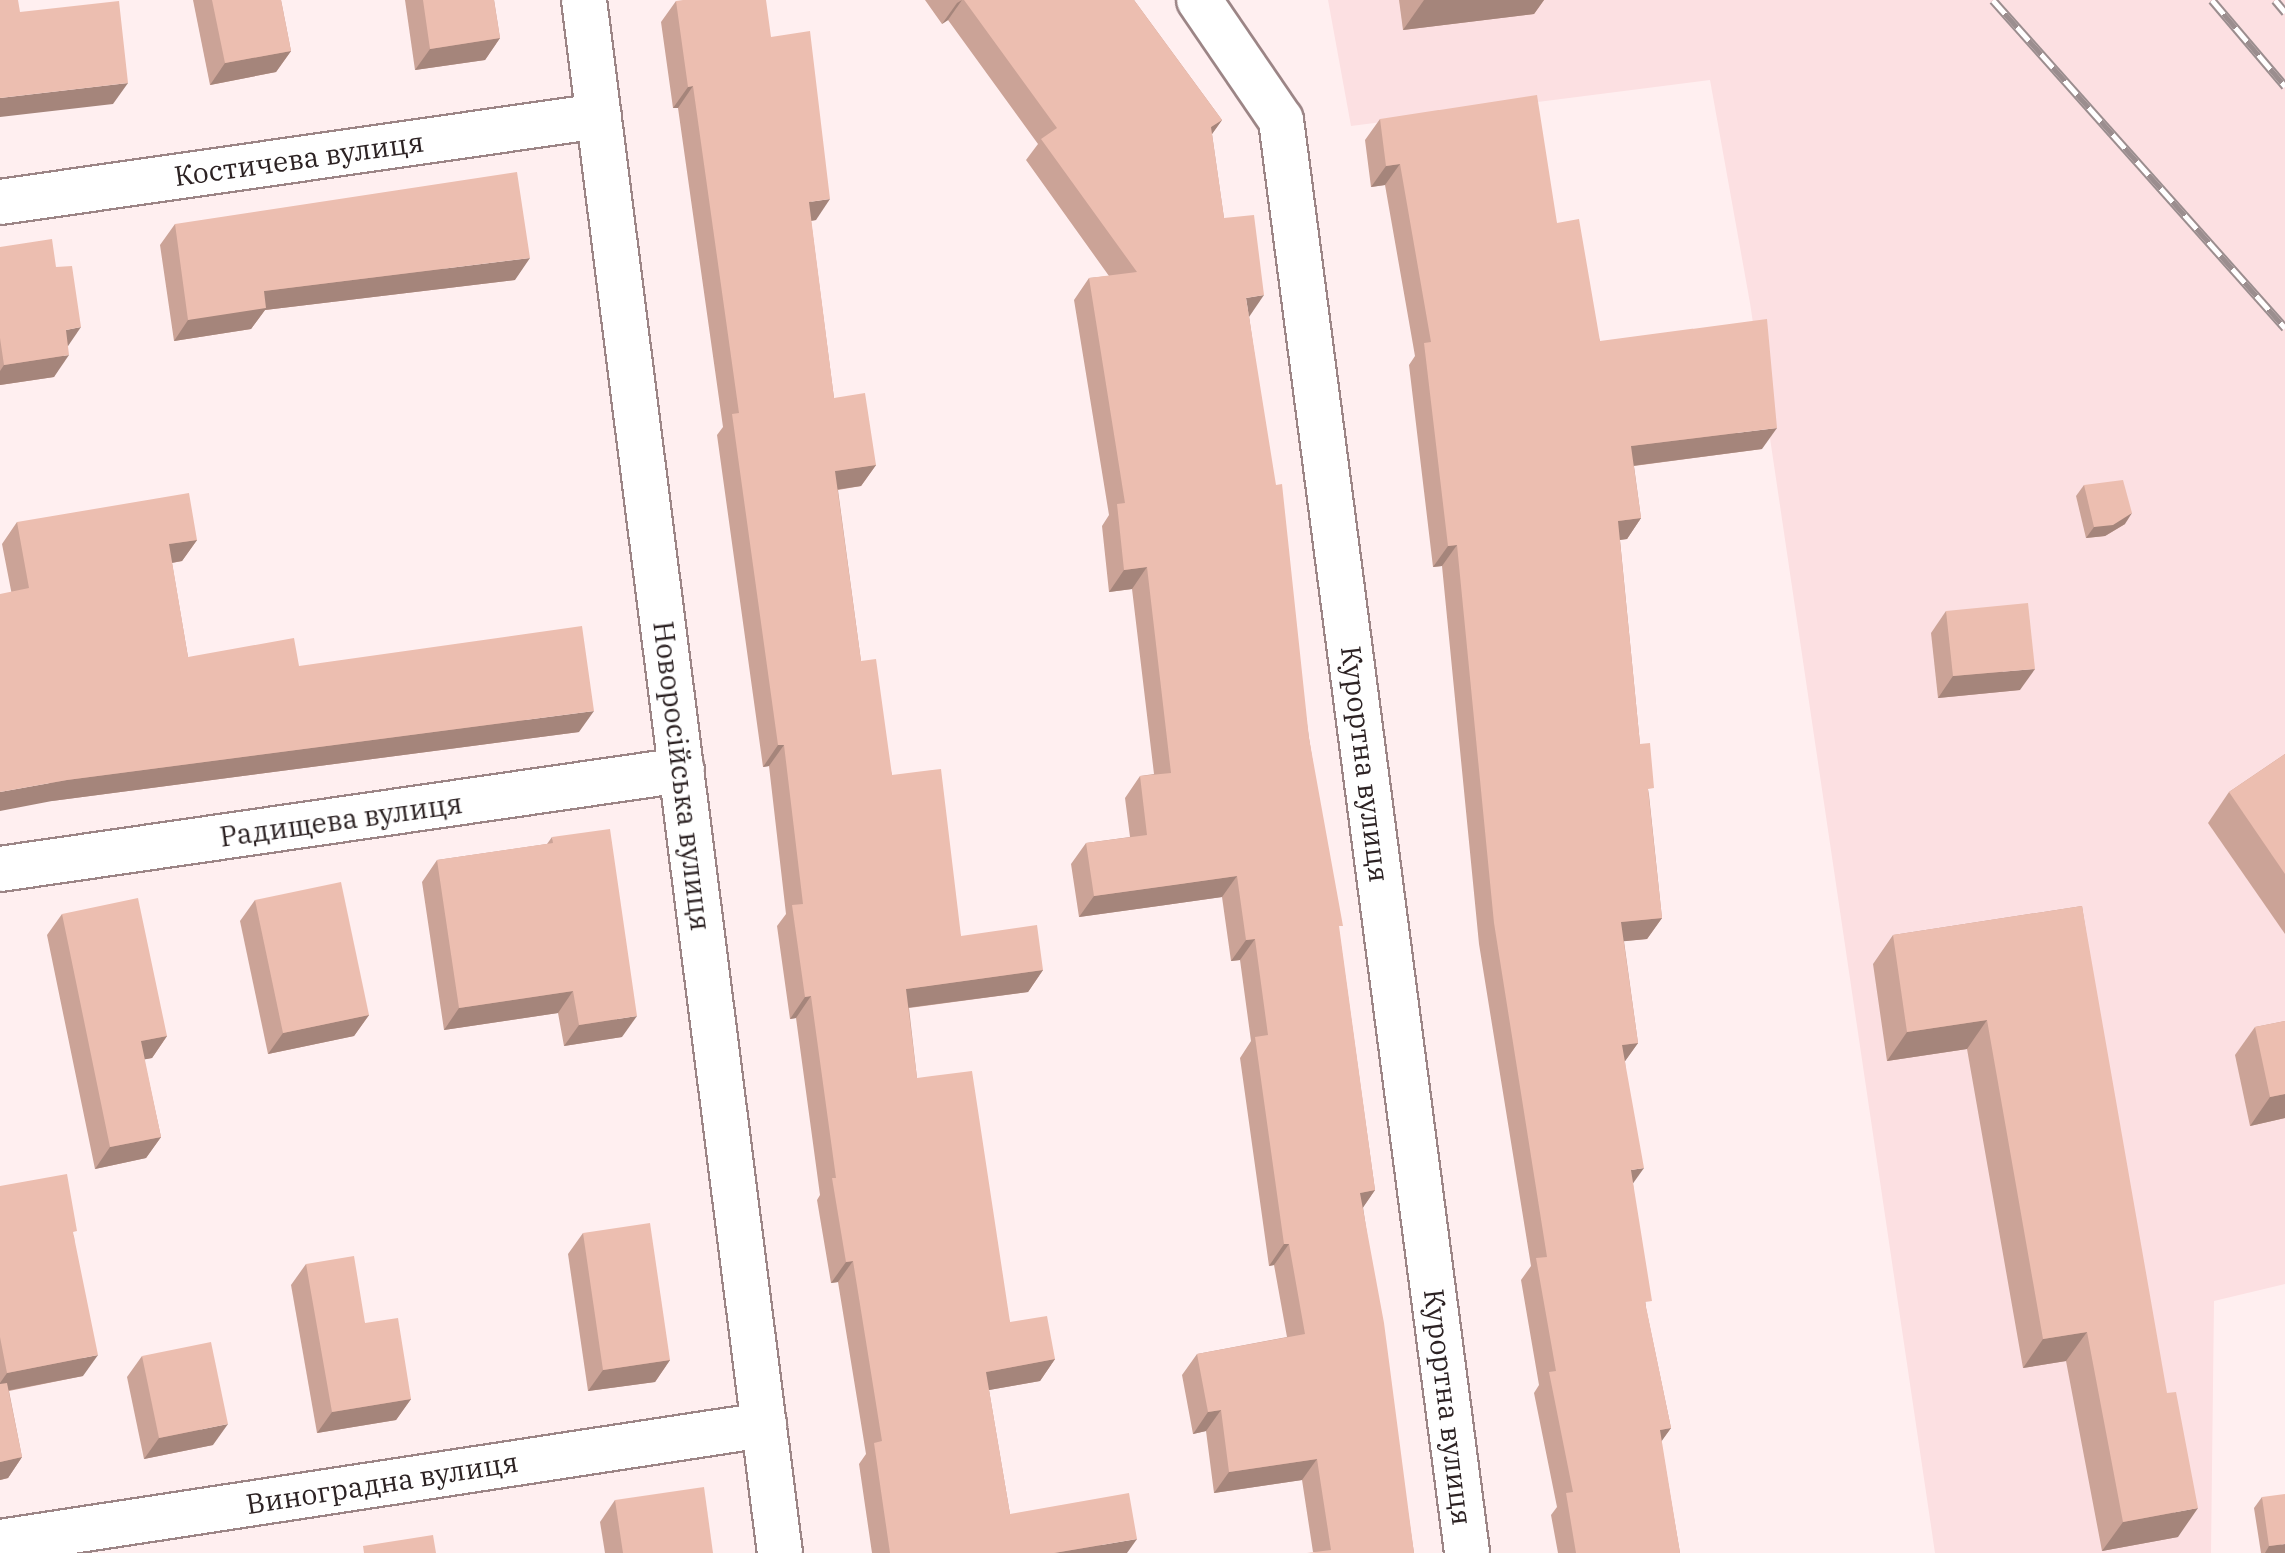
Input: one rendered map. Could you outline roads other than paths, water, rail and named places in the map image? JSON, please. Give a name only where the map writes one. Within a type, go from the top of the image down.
[{"type":"street","name":"Новоросійська вулиця","points":[[584,0],[780,1553]]},
{"type":"street","name":"Курортна вулиця","points":[[1199,0],[1281,120],[1467,1553]]},
{"type":"street","name":"Костичева вулиця","points":[[0,202],[599,116]]},
{"type":"street","name":"Радищева вулиця","points":[[0,869],[682,770]]},
{"type":"street","name":"Виноградна вулиця","points":[[0,1542],[764,1425]]},
{"type":"railway","points":[[1993,0],[2285,328]]},
{"type":"railway","points":[[2212,0],[2285,86]]},
{"type":"railway","points":[[2275,0],[2285,12]]}]
